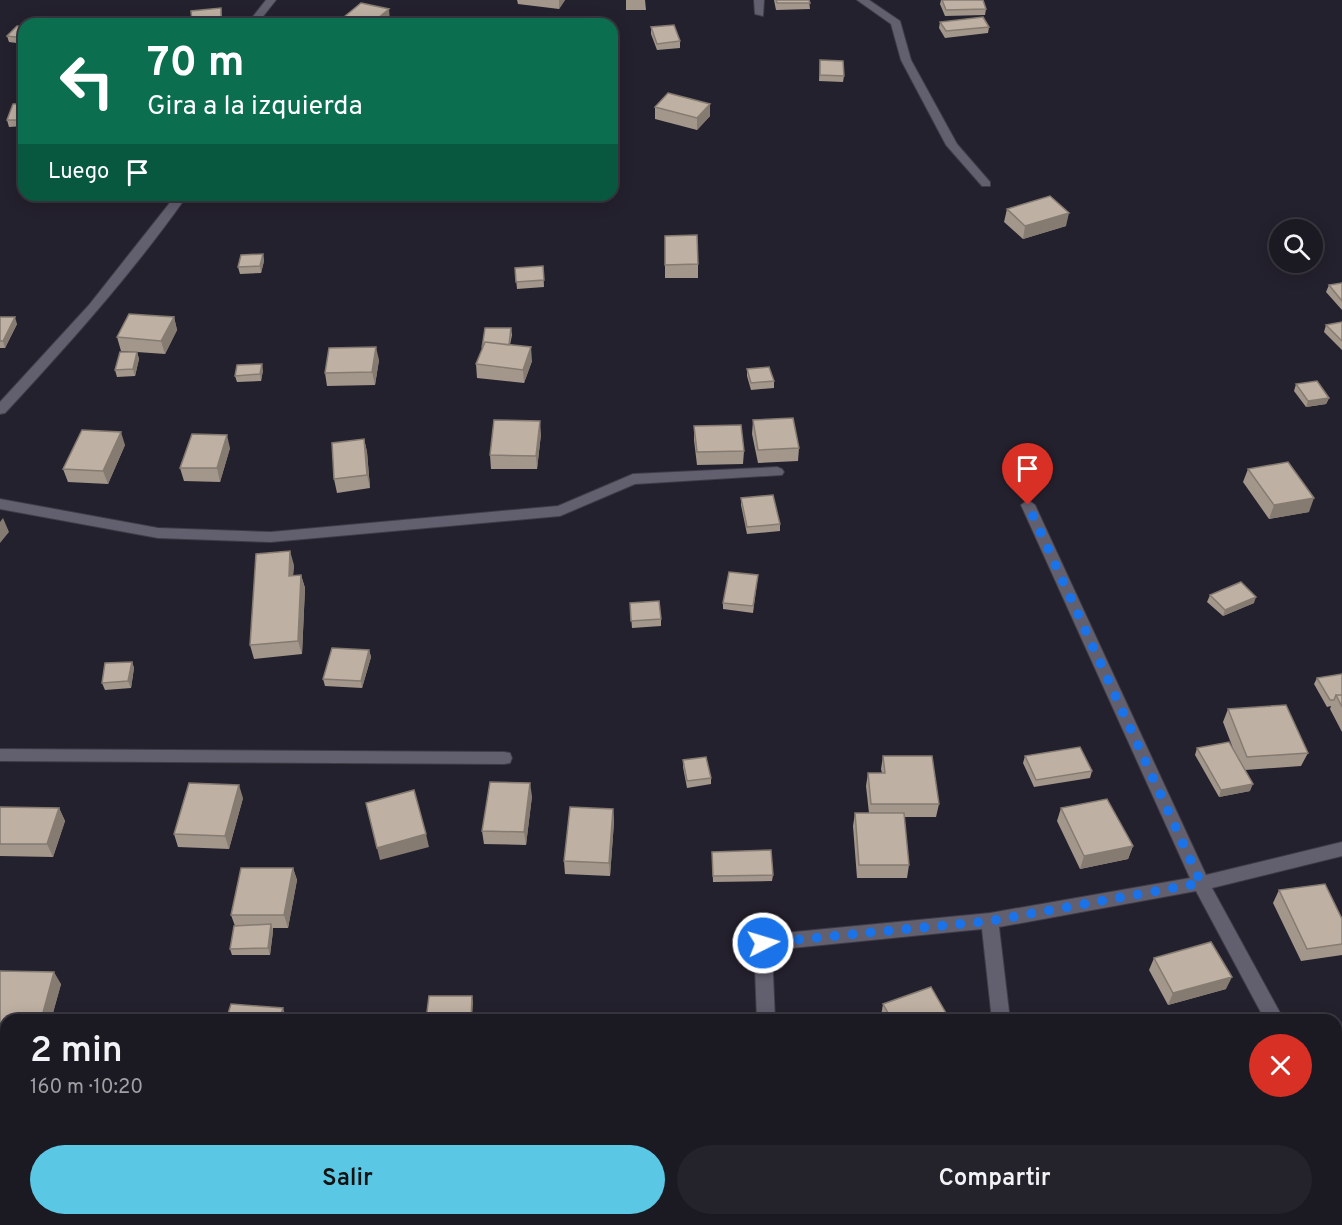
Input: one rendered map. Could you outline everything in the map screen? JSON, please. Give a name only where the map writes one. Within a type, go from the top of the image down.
[{"type":"street","points":[[257,18],[271,0]]},
{"type":"street","points":[[759,0],[760,14]]},
{"type":"street","points":[[862,0],[896,23],[906,60],[952,145],[986,184]]},
{"type":"street","points":[[0,410],[104,298],[177,201]]},
{"type":"street","points":[[0,504],[158,533],[271,537],[560,511],[633,478],[777,472]]},
{"type":"street","points":[[1028,505],[1201,883],[1272,1014]]},
{"type":"street","points":[[0,755],[504,758]]},
{"type":"street","points":[[766,1014],[763,943],[990,921],[1201,883],[1342,849]]},
{"type":"street","points":[[990,921],[1000,1014]]},
{"type":"building","points":[[776,0],[809,0],[810,3],[777,3]]},
{"type":"building","points":[[942,0],[983,0],[986,9],[946,10]]},
{"type":"building","points":[[361,3],[389,9],[378,18],[343,18]]},
{"type":"building","points":[[221,8],[221,18],[192,18],[191,11]]},
{"type":"building","points":[[983,17],[989,27],[946,31],[940,22]]},
{"type":"building","points":[[674,25],[680,41],[657,44],[651,27]]},
{"type":"building","points":[[17,26],[18,26],[18,37],[7,36]]},
{"type":"building","points":[[820,60],[843,61],[844,76],[820,75]]},
{"type":"building","points":[[668,93],[710,104],[697,118],[655,107]]},
{"type":"building","points":[[13,104],[18,104],[18,120],[7,120]]},
{"type":"building","points":[[1050,196],[1069,213],[1025,226],[1007,209]]},
{"type":"building","points":[[697,235],[698,264],[665,265],[665,236]]},
{"type":"building","points":[[263,254],[260,266],[238,267],[241,255]]},
{"type":"building","points":[[543,266],[544,280],[516,282],[515,268]]},
{"type":"building","points":[[1342,283],[1342,301],[1329,285]]},
{"type":"building","points":[[129,314],[174,317],[161,341],[117,337]]},
{"type":"building","points":[[0,317],[15,317],[3,341],[0,341]]},
{"type":"building","points":[[1342,322],[1342,341],[1326,325]]},
{"type":"building","points":[[485,328],[511,328],[509,345],[485,342],[482,348]]},
{"type":"building","points":[[485,342],[531,347],[523,370],[476,364]]},
{"type":"building","points":[[376,347],[372,372],[325,373],[329,348]]},
{"type":"building","points":[[120,352],[137,352],[133,369],[115,370]]},
{"type":"building","points":[[262,364],[260,374],[235,376],[237,365]]},
{"type":"building","points":[[769,367],[774,381],[751,383],[747,369]]},
{"type":"building","points":[[1317,381],[1329,398],[1308,401],[1296,384]]},
{"type":"building","points":[[793,418],[799,448],[758,450],[753,420]]},
{"type":"building","points":[[494,420],[540,421],[536,456],[490,455]]},
{"type":"building","points":[[741,425],[744,451],[697,452],[694,426]]},
{"type":"building","points":[[82,430],[121,432],[103,471],[63,469]]},
{"type":"building","points":[[192,434],[227,435],[217,468],[180,468]]},
{"type":"building","points":[[364,439],[367,475],[334,479],[332,443]]},
{"type":"building","points":[[1288,462],[1314,498],[1274,505],[1248,469]]},
{"type":"building","points":[[773,495],[780,524],[747,527],[741,498]]},
{"type":"building","points":[[290,551],[289,576],[301,575],[298,641],[250,645],[256,554]]},
{"type":"building","points":[[729,572],[758,575],[753,606],[723,603]]},
{"type":"building","points":[[1241,582],[1256,597],[1225,610],[1210,595]]},
{"type":"building","points":[[659,601],[661,619],[631,621],[630,603]]},
{"type":"building","points":[[332,648],[369,650],[361,681],[323,679]]},
{"type":"building","points":[[132,662],[128,681],[102,683],[105,663]]},
{"type":"building","points":[[1342,674],[1342,695],[1336,695],[1334,700],[1330,700],[1317,678]]},
{"type":"building","points":[[1336,695],[1342,695],[1342,707]]},
{"type":"building","points":[[1286,705],[1308,753],[1247,757],[1228,709]]},
{"type":"building","points":[[1229,742],[1253,784],[1221,790],[1197,748]]},
{"type":"building","points":[[1080,747],[1092,771],[1036,780],[1025,756]]},
{"type":"building","points":[[883,756],[932,756],[939,804],[871,804],[868,773],[885,773]]},
{"type":"building","points":[[706,757],[711,778],[687,781],[683,760]]},
{"type":"building","points":[[490,782],[530,783],[524,832],[482,831]]},
{"type":"building","points":[[189,783],[239,785],[225,836],[174,834]]},
{"type":"building","points":[[414,790],[426,834],[377,848],[366,803]]},
{"type":"building","points":[[1107,799],[1133,846],[1084,856],[1061,808]]},
{"type":"building","points":[[0,807],[59,808],[47,844],[0,844]]},
{"type":"building","points":[[570,807],[613,809],[609,863],[564,861]]},
{"type":"building","points":[[855,813],[904,813],[909,865],[859,865]]},
{"type":"building","points":[[771,850],[773,875],[713,876],[712,852]]},
{"type":"building","points":[[241,868],[293,868],[284,915],[231,915]]},
{"type":"building","points":[[1325,884],[1342,919],[1342,944],[1307,949],[1279,890]]},
{"type":"building","points":[[271,924],[268,948],[230,949],[234,926]]},
{"type":"building","points":[[1211,942],[1232,977],[1173,993],[1154,958]]},
{"type":"building","points":[[0,971],[54,972],[43,1014],[0,1014]]},
{"type":"building","points":[[931,987],[947,1014],[889,1014],[883,1004]]},
{"type":"building","points":[[429,996],[472,996],[471,1014],[427,1014]]},
{"type":"building","points":[[231,1004],[283,1008],[281,1014],[228,1014]]},
{"type":"building","points":[[70,1013],[117,1013],[117,1014]]},
{"type":"route","points":[[763,943],[990,921],[1201,883],[1028,505]]}]
